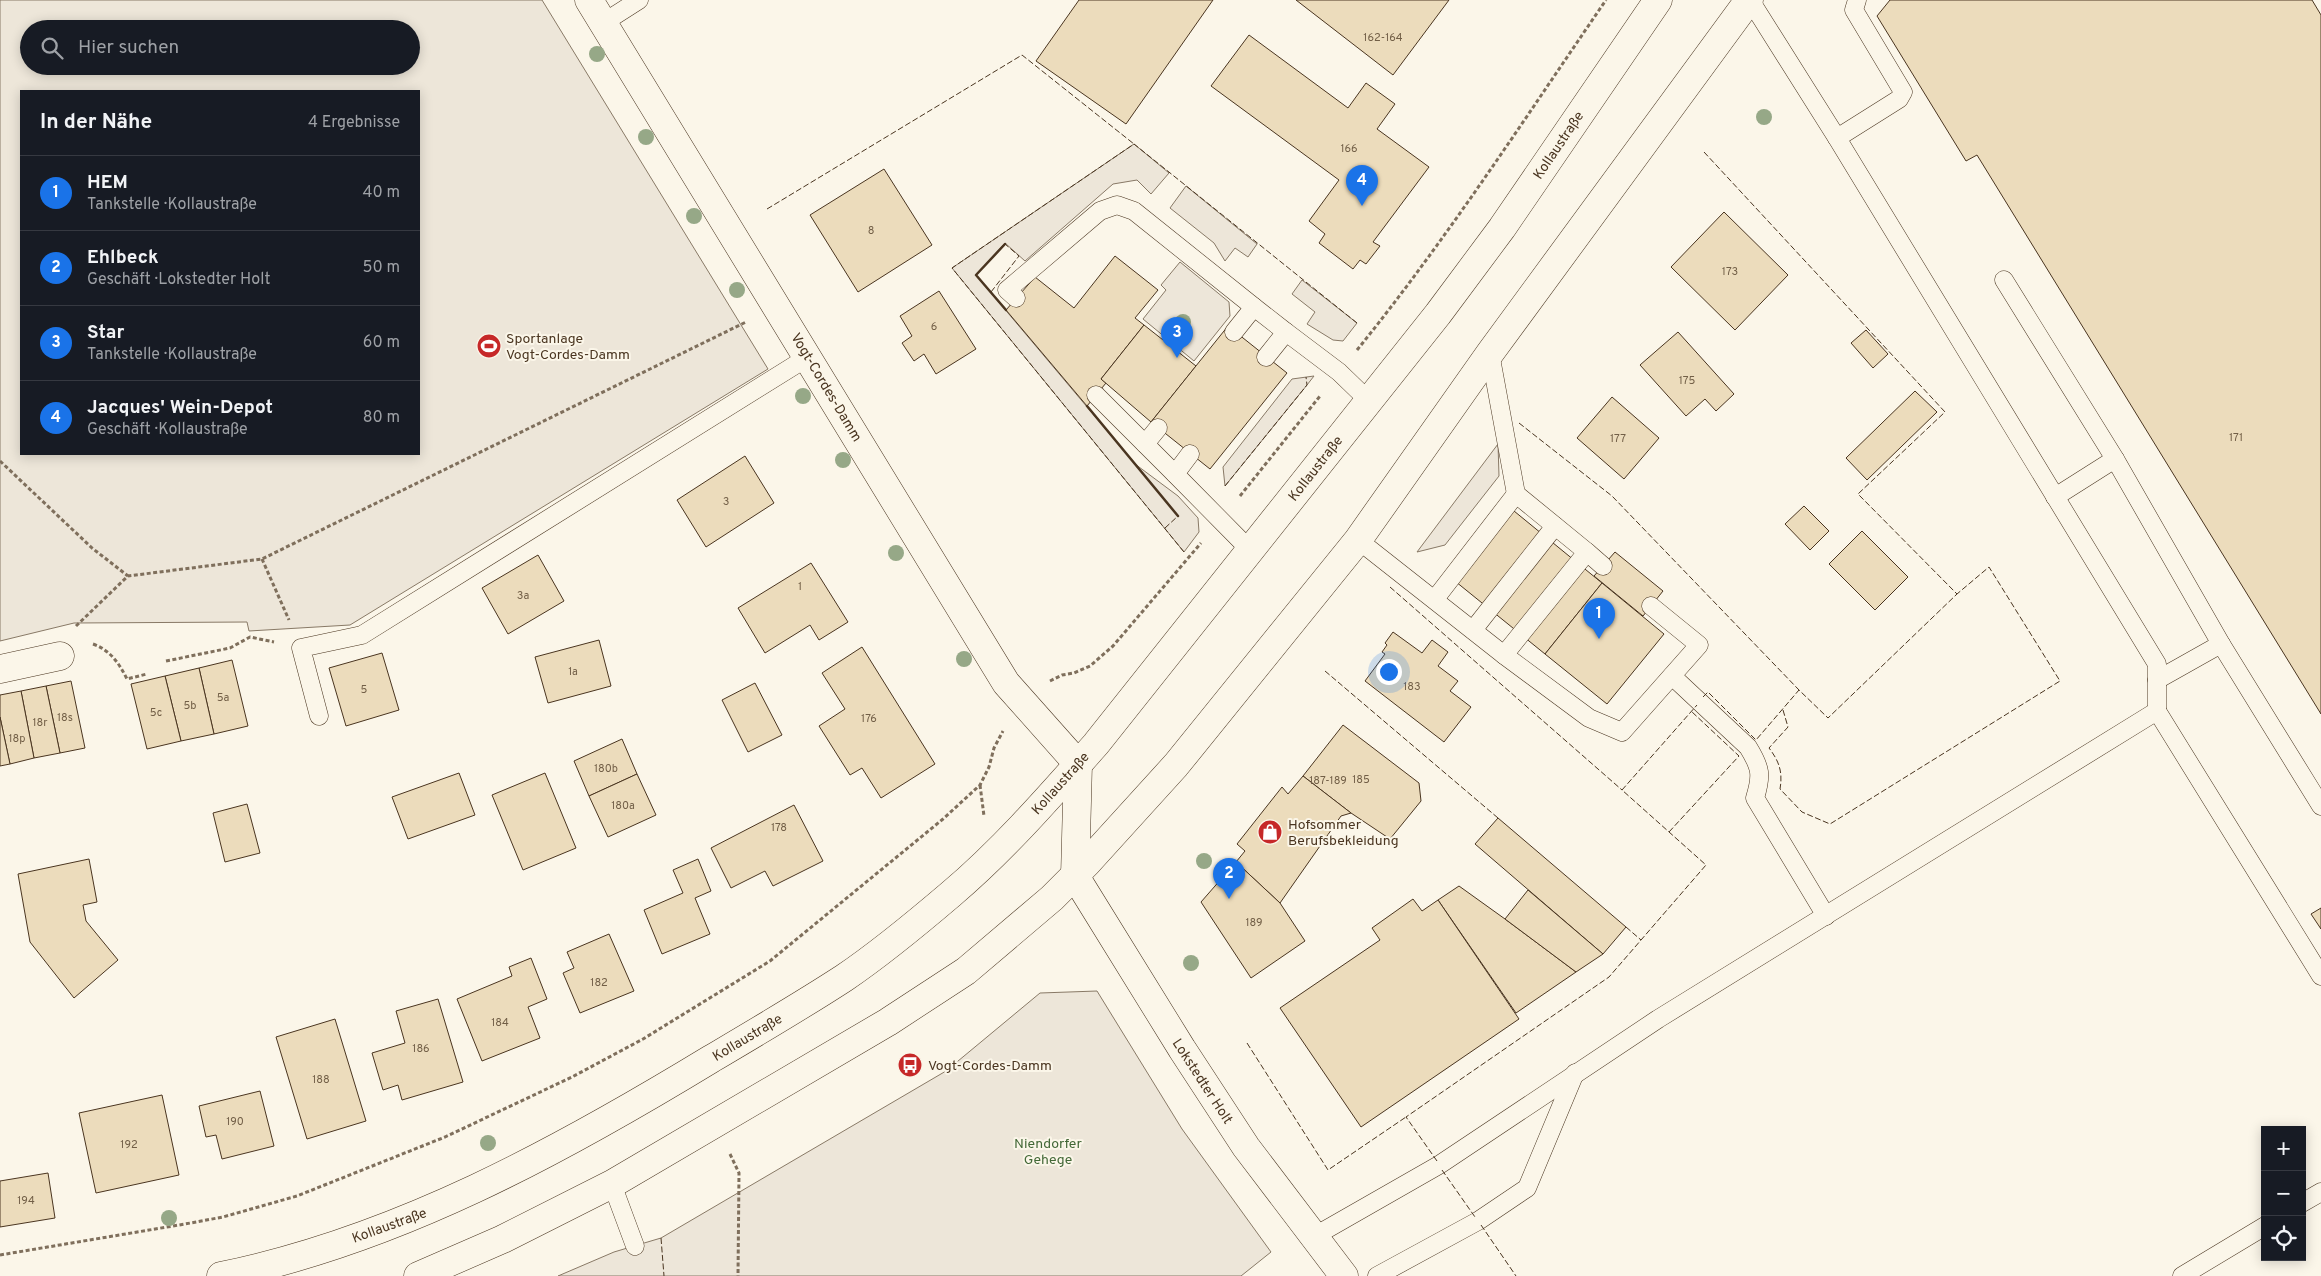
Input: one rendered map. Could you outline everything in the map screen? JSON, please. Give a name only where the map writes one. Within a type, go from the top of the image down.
[{"type":"main road","name":"Vogt-Cordes-Damm","points":[[589,0],[1006,683],[1078,764]]},
{"type":"main road","name":"Kollaustraße","points":[[221,1276],[308,1253],[420,1214],[465,1194],[544,1153],[677,1080],[846,977],[952,893],[991,856],[1078,764],[1251,551],[1368,400],[1438,314],[1502,228],[1658,0]]},
{"type":"main road","points":[[418,1276],[503,1239],[612,1184],[930,995],[966,971],[1008,937],[1075,876],[1176,765],[1358,540],[1490,353],[1749,0]]},
{"type":"main road","points":[[0,669],[48,659]]},
{"type":"main road","points":[[1075,876],[1078,764]]},
{"type":"main road","name":"Lokstedter Holt","points":[[1075,876],[1240,1139],[1344,1276]]},
{"type":"lane","points":[[603,23],[639,0]]},
{"type":"lane","points":[[1749,0],[1837,138],[2157,664],[2157,711],[2321,976]]},
{"type":"lane","points":[[1837,138],[1899,98],[1903,92],[1854,10],[1856,0]]},
{"type":"lane","points":[[1016,298],[1007,290],[1100,212],[1117,204],[1134,211],[1339,372],[1368,400]]},
{"type":"lane","points":[[2004,280],[2115,459],[2221,644],[2321,806]]},
{"type":"lane","points":[[1234,332],[1254,307]]},
{"type":"lane","points":[[1266,357],[1286,332]]},
{"type":"lane","points":[[1490,353],[1516,494],[1603,566]]},
{"type":"lane","points":[[319,716],[301,648],[362,635],[808,357]]},
{"type":"lane","points":[[1096,395],[1251,551]]},
{"type":"lane","points":[[1145,444],[1158,428]]},
{"type":"lane","points":[[1174,474],[1190,454]]},
{"type":"lane","points":[[2055,496],[2115,459]]},
{"type":"lane","points":[[1435,599],[1516,494]]},
{"type":"lane","points":[[1472,630],[1555,526]]},
{"type":"lane","points":[[1358,540],[1504,655],[1589,718],[1622,732],[1698,646],[1651,606]]},
{"type":"lane","points":[[1504,655],[1586,552]]},
{"type":"lane","points":[[2157,680],[2221,644]]},
{"type":"lane","points":[[1672,676],[1748,747],[1757,761],[1760,778],[1755,798],[1826,916]]},
{"type":"lane","points":[[1314,1237],[1439,1165],[1575,1073],[2157,711]]},
{"type":"lane","points":[[1377,1276],[1478,1221],[1527,1188],[1575,1073]]},
{"type":"lane","points":[[612,1184],[635,1246]]},
{"type":"lane","points":[[2306,1201],[2321,1192]]},
{"type":"lane","points":[[2182,1276],[2261,1228]]},
{"type":"path","points":[[0,1255],[195,1223],[296,1196],[444,1136],[572,1077],[643,1039],[770,961],[943,819],[980,785],[989,766],[994,748],[1008,721],[1024,705],[1054,678],[1074,673],[1090,666],[1112,646],[1220,521],[1384,318],[1476,189],[1606,0]]},
{"type":"path","points":[[48,659],[40,649],[49,641],[76,626],[128,576],[262,559],[778,307]]},
{"type":"path","points":[[0,461],[92,548],[128,576]]},
{"type":"path","points":[[262,559],[301,648]]},
{"type":"path","points":[[76,626],[82,634]]},
{"type":"path","points":[[166,660],[230,648],[250,637],[301,648]]},
{"type":"path","points":[[88,642],[103,647],[120,664],[127,679],[147,674]]},
{"type":"path","points":[[715,1123],[739,1173],[738,1276]]},
{"type":"green space","points":[[0,0],[542,0],[768,369],[350,625],[249,631],[247,622],[74,623],[0,641]]},
{"type":"green space","points":[[1134,144],[1169,173],[1151,194],[1137,180],[1113,184],[1025,261],[1005,243],[976,275],[1135,464],[1178,496],[1198,518],[1199,532],[1184,552],[952,268]]},
{"type":"green space","points":[[1186,186],[1257,244],[1248,257],[1235,248],[1225,261],[1214,243],[1170,208]]},
{"type":"green space","points":[[1180,262],[1229,302],[1230,316],[1194,361],[1143,319],[1166,290],[1161,285]]},
{"type":"green space","points":[[1302,280],[1357,323],[1343,341],[1333,340],[1307,324],[1315,312],[1292,294]]},
{"type":"green space","points":[[1314,376],[1225,486],[1223,467],[1292,379]]},
{"type":"green space","points":[[1498,444],[1499,476],[1445,545],[1417,552]]},
{"type":"green space","name":"Niendorfer Gehege","points":[[1097,991],[1182,1129],[1271,1252],[1241,1276],[558,1276],[614,1252],[661,1238],[946,1071],[1040,993]]},
{"type":"building","points":[[1079,0],[1213,0],[1126,124],[1036,61]]},
{"type":"building","points":[[1296,0],[1449,0],[1393,75]]},
{"type":"building","points":[[1890,0],[2312,0],[2321,15],[2321,714],[1977,155],[1966,161],[1877,16]]},
{"type":"building","points":[[1249,35],[1348,108],[1366,83],[1395,104],[1377,129],[1429,167],[1373,242],[1380,246],[1366,264],[1360,260],[1353,269],[1319,243],[1325,234],[1309,221],[1339,180],[1211,86]]},
{"type":"building","points":[[884,169],[932,245],[858,292],[810,215]]},
{"type":"building","points":[[1724,212],[1788,275],[1735,330],[1671,267]]},
{"type":"building","points":[[1115,256],[1158,290],[1135,318],[1144,325],[1101,379],[1106,383],[1087,406],[1006,310],[1035,277],[1074,308]]},
{"type":"building","points":[[939,291],[976,349],[936,374],[924,354],[914,361],[902,343],[912,336],[900,316]]},
{"type":"building","points":[[1144,325],[1196,366],[1151,422],[1101,379]]},
{"type":"building","points":[[1228,326],[1287,373],[1210,469],[1151,422]]},
{"type":"building","points":[[1866,330],[1888,354],[1873,368],[1851,343]]},
{"type":"building","points":[[1678,332],[1734,394],[1716,411],[1705,399],[1686,416],[1640,365]]},
{"type":"building","points":[[1915,391],[1937,412],[1867,480],[1846,458]]},
{"type":"building","points":[[1612,397],[1659,438],[1624,479],[1577,438]]},
{"type":"building","points":[[745,456],[774,503],[706,547],[677,500]]},
{"type":"building","points":[[1503,502],[1602,583],[1545,654],[1445,573]]},
{"type":"building","points":[[1804,506],[1829,531],[1810,550],[1785,524]]},
{"type":"building","points":[[1862,531],[1908,577],[1875,610],[1829,564]]},
{"type":"building","points":[[1615,552],[1663,591],[1643,616],[1594,576]]},
{"type":"building","points":[[538,555],[564,601],[508,634],[482,588]]},
{"type":"building","points":[[811,563],[848,622],[819,640],[810,625],[765,653],[738,608]]},
{"type":"building","points":[[1602,583],[1664,634],[1607,704],[1545,654]]},
{"type":"building","points":[[1393,632],[1422,653],[1432,640],[1448,652],[1438,666],[1458,681],[1450,691],[1471,707],[1444,742],[1365,681],[1385,654],[1382,652],[1387,645],[1385,643]]},
{"type":"building","points":[[599,640],[611,686],[548,703],[535,657]]},
{"type":"building","points":[[862,647],[935,764],[881,798],[862,768],[850,775],[819,726],[845,709],[822,673]]},
{"type":"building","points":[[382,653],[399,710],[346,726],[329,668]]},
{"type":"building","points":[[232,660],[248,726],[214,734],[199,668]]},
{"type":"building","points":[[199,668],[214,734],[181,741],[165,676]]},
{"type":"building","points":[[165,676],[181,741],[147,749],[131,684]]},
{"type":"building","points":[[71,681],[85,748],[60,753],[46,686]]},
{"type":"building","points":[[755,683],[782,735],[748,752],[722,700]]},
{"type":"building","points":[[46,686],[60,753],[34,758],[21,691]]},
{"type":"building","points":[[21,691],[34,758],[10,764],[0,717],[0,695]]},
{"type":"building","points":[[0,717],[10,764],[0,766]]},
{"type":"building","points":[[1343,725],[1419,783],[1421,801],[1390,839],[1351,813],[1303,776]]},
{"type":"building","points":[[622,739],[637,774],[589,796],[574,761]]},
{"type":"building","points":[[459,773],[475,815],[408,839],[392,797]]},
{"type":"building","points":[[545,773],[576,848],[523,870],[492,795]]},
{"type":"building","points":[[637,774],[656,815],[608,837],[589,796]]},
{"type":"building","points":[[1303,776],[1351,813],[1341,816],[1280,903],[1236,862],[1245,851],[1237,844],[1282,787],[1288,794]]},
{"type":"building","points":[[247,804],[260,853],[225,862],[213,813]]},
{"type":"building","points":[[794,805],[823,861],[773,886],[765,871],[731,888],[711,848]]},
{"type":"building","points":[[1498,818],[1626,927],[1603,954],[1475,844]]},
{"type":"building","points":[[89,859],[97,902],[83,905],[86,921],[118,960],[74,998],[30,942],[18,874]]},
{"type":"building","points":[[698,859],[711,891],[695,898],[710,934],[662,954],[644,910],[683,893],[673,870]]},
{"type":"building","points":[[1236,862],[1280,903],[1305,941],[1251,978],[1201,902]]},
{"type":"building","points":[[1459,886],[1576,972],[1516,1013],[1438,900]]},
{"type":"building","points":[[1528,890],[1603,954],[1576,972],[1505,919]]},
{"type":"building","points":[[1413,899],[1422,911],[1438,900],[1519,1019],[1361,1127],[1280,1008],[1380,940],[1372,928]]},
{"type":"building","points":[[2321,908],[2321,929],[2311,914]]},
{"type":"building","points":[[609,934],[634,991],[580,1013],[563,973],[574,968],[567,952]]},
{"type":"building","points":[[531,958],[547,999],[528,1007],[540,1038],[482,1061],[457,999],[512,976],[509,967]]},
{"type":"building","points":[[438,999],[463,1082],[402,1100],[398,1085],[383,1090],[372,1053],[405,1043],[396,1011]]},
{"type":"building","points":[[335,1019],[366,1121],[307,1139],[276,1037]]},
{"type":"building","points":[[260,1091],[274,1146],[222,1159],[216,1135],[206,1137],[199,1106]]},
{"type":"building","points":[[162,1095],[179,1175],[96,1193],[79,1113]]},
{"type":"building","points":[[48,1173],[55,1218],[0,1227],[0,1181]]},
{"type":"fence","points":[[767,209],[1022,55],[1134,144]]},
{"type":"fence","points":[[1184,552],[952,268],[1134,144],[1357,323]]},
{"type":"fence","points":[[1703,697],[1708,692],[1756,740],[1799,690],[1828,718],[1957,594],[1858,494],[1945,412],[1704,152]]},
{"type":"fence","points":[[991,292],[1019,256],[1005,244]]},
{"type":"fence","points":[[1225,486],[1307,385],[1306,377]]},
{"type":"fence","points":[[1519,423],[1612,496],[1799,690]]},
{"type":"fence","points":[[1165,528],[1178,516]]},
{"type":"fence","points":[[1783,710],[1788,727],[1769,748],[1779,767],[1781,777],[1780,789],[1802,812],[1830,824],[2060,681],[1989,567],[1957,594]]},
{"type":"fence","points":[[1390,587],[1622,790]]},
{"type":"fence","points":[[1325,671],[1498,818]]},
{"type":"fence","points":[[1437,1161],[1406,1117],[1609,977],[1706,865],[1622,790],[1697,705]]},
{"type":"fence","points":[[1669,832],[1739,756],[1691,711]]},
{"type":"fence","points":[[1626,927],[1641,940]]},
{"type":"fence","points":[[1247,1043],[1328,1170],[1406,1117]]},
{"type":"fence","points":[[1442,1170],[1475,1217]]},
{"type":"fence","points":[[1481,1225],[1516,1276]]},
{"type":"fence","points":[[661,1238],[664,1276]]},
{"type":"wall","points":[[1005,244],[976,275],[1006,310]]},
{"type":"wall","points":[[1087,406],[1178,516]]},
{"type":"place","name":"Jacques' Wein-Depot","points":[[1362,206]]},
{"type":"place","name":"Sportanlage Vogt-Cordes-Damm","points":[[489,346]]},
{"type":"place","name":"Star","points":[[1177,358]]},
{"type":"place","name":"HEM","points":[[1599,639]]},
{"type":"place","name":"Hofsommer Berufsbekleidung","points":[[1270,832]]},
{"type":"place","name":"Ehlbeck","points":[[1229,899]]},
{"type":"place","name":"Vogt-Cordes-Damm","points":[[910,1065]]}]
